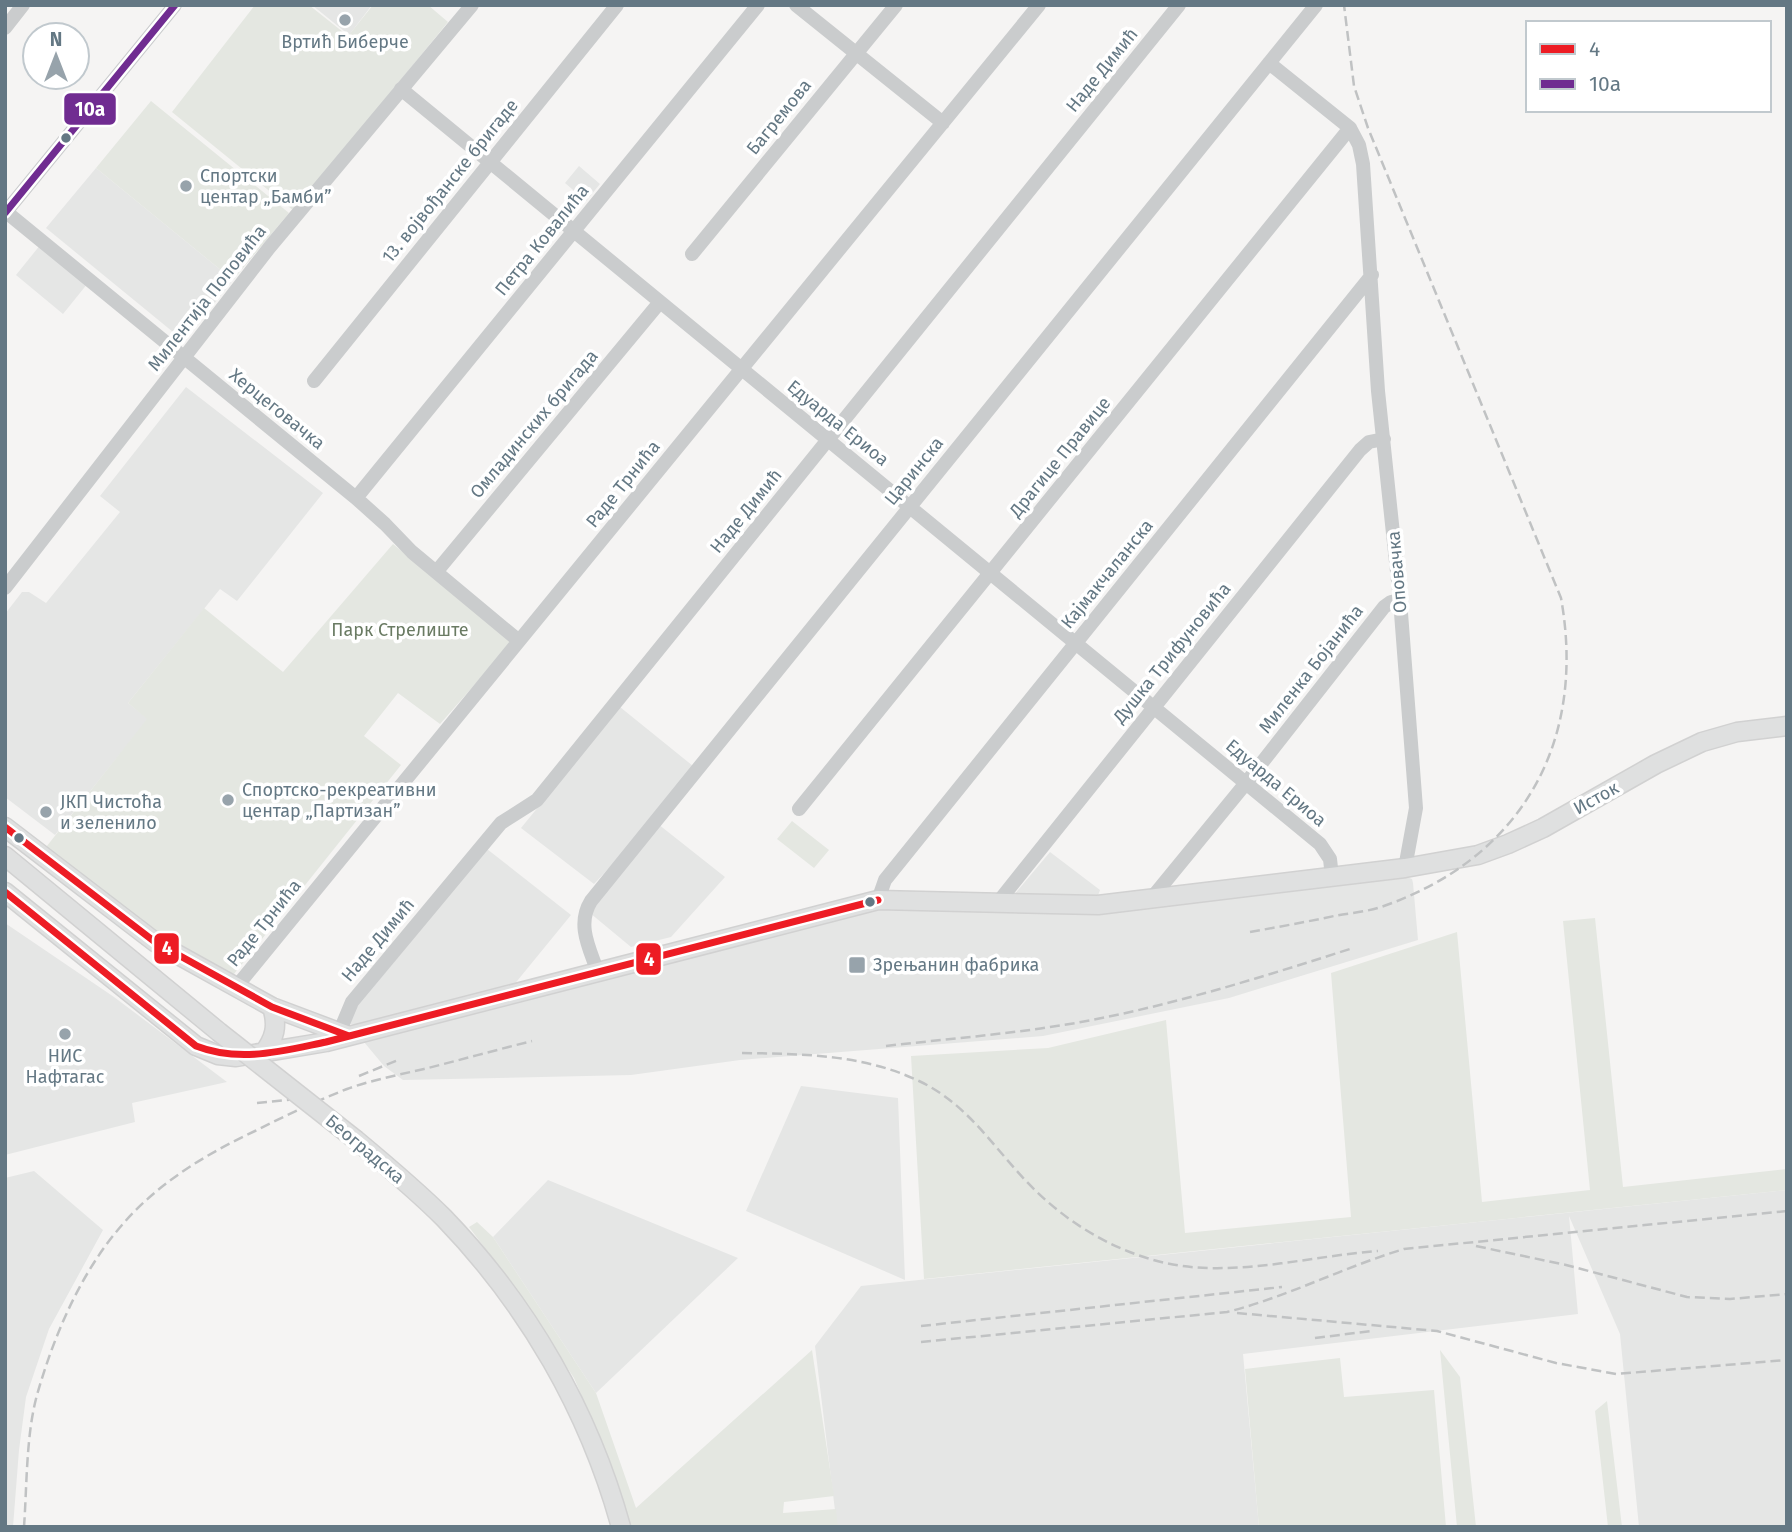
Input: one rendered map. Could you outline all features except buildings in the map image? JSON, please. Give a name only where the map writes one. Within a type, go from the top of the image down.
[{"type":"main road","name":"Исток","points":[[878,900],[1098,905],[1405,868],[1478,856],[1542,828],[1656,764],[1702,742],[1737,732],[1787,726]]},
{"type":"main road","points":[[5,827],[155,942],[272,1007],[344,1035]]},
{"type":"main road","name":"Београдска","points":[[5,856],[219,1032],[356,1140],[444,1218],[488,1267],[526,1318],[556,1367],[600,1462],[621,1527]]},
{"type":"main road","points":[[5,892],[196,1046],[218,1055],[236,1057],[263,1054],[598,973],[878,900]]},
{"type":"main road","points":[[263,1054],[276,1027],[272,1007]]},
{"type":"street","points":[[5,27],[23,5]]},
{"type":"street","points":[[6,212],[175,5]]},
{"type":"street","name":"Милентија Поповића","points":[[5,587],[185,358],[203,330],[472,5]]},
{"type":"street","name":"13. војвођанске бригаде","points":[[314,381],[617,5]]},
{"type":"street","name":"Петра Ковалића","points":[[356,498],[758,5]]},
{"type":"street","points":[[796,5],[943,123]]},
{"type":"street","name":"Багремова","points":[[692,254],[896,5]]},
{"type":"street","name":"Раде Трнића","points":[[237,986],[1039,5]]},
{"type":"street","name":"Наде Димић","points":[[344,1035],[352,1002],[501,823],[537,800],[1179,5]]},
{"type":"street","name":"Царинска","points":[[598,973],[583,919],[590,901],[1316,5]]},
{"type":"street","points":[[1269,63],[1350,128]]},
{"type":"street","name":"Едуарда Ериоа","points":[[401,89],[1320,844],[1330,859],[1332,877]]},
{"type":"street","name":"Оповачка","points":[[1350,128],[1359,145],[1363,164],[1378,391],[1400,600],[1416,808],[1405,868]]},
{"type":"street","name":"Драгице Правице","points":[[799,809],[1350,128]]},
{"type":"street","name":"Херцеговачка","points":[[6,212],[356,498],[412,552],[519,641]]},
{"type":"street","name":"Кајмакчаланска","points":[[878,900],[885,880],[1371,275]]},
{"type":"street","name":"Омладинских бригада","points":[[437,571],[660,302]]},
{"type":"street","name":"Душка Трифуновића","points":[[999,901],[1360,450],[1369,442],[1384,439]]},
{"type":"street","name":"Миленка Бојанића","points":[[1151,899],[1384,607],[1400,600]]},
{"type":"shaded area","name":"Вртић Биберче","points":[[312,5],[372,5],[349,35]]},
{"type":"shaded area","points":[[579,166],[600,184],[586,201],[565,183]]},
{"type":"shaded area","points":[[96,168],[233,280],[184,341],[46,228]]},
{"type":"shaded area","points":[[41,244],[88,283],[63,314],[16,275]]},
{"type":"shaded area","points":[[186,387],[323,493],[237,601],[220,589],[128,703],[148,719],[55,835],[5,797],[5,614],[22,592],[29,592],[46,603],[120,512],[100,496]]},
{"type":"shaded area","points":[[620,707],[693,766],[625,851],[594,884],[521,828]]},
{"type":"shaded area","points":[[658,824],[725,877],[671,937],[631,947],[590,913]]},
{"type":"shaded area","points":[[487,849],[571,915],[513,986],[362,1025],[350,1024],[352,1013]]},
{"type":"shaded area","points":[[1050,852],[1100,890],[1096,901],[1014,895]]},
{"type":"shaded area","points":[[1397,877],[1412,879],[1418,940],[1229,998],[1043,1036],[740,1060],[631,1075],[403,1080],[384,1066],[364,1042],[877,909],[1093,913]]},
{"type":"shaded area","points":[[5,923],[114,997],[227,1082],[132,1103],[135,1122],[5,1155]]},
{"type":"shaded area","points":[[801,1086],[898,1098],[905,1280],[746,1211]]},
{"type":"shaded area","points":[[34,1171],[103,1230],[49,1329],[26,1397],[13,1527],[5,1527],[5,1178]]},
{"type":"shaded area","points":[[548,1180],[738,1258],[596,1393],[493,1237]]},
{"type":"shaded area","points":[[1787,1190],[1787,1527],[1639,1527],[1620,1334],[1569,1216],[1578,1314],[1243,1354],[1259,1527],[837,1527],[815,1346],[861,1286]]},
{"type":"green space","points":[[255,5],[309,5],[348,36],[373,5],[428,5],[448,22],[294,211],[172,112]]},
{"type":"green space","name":"Спортски центар „Бамби”","points":[[151,101],[289,213],[233,280],[96,168]]},
{"type":"green space","name":"Спортско-рекреативни центар „Партизан”","points":[[393,544],[512,642],[440,724],[398,693],[364,736],[401,765],[230,979],[158,935],[139,918],[113,904],[43,851],[147,719],[128,703],[204,608],[283,672]]},
{"type":"green space","points":[[792,821],[829,850],[814,868],[777,839]]},
{"type":"green space","points":[[1595,918],[1623,1187],[1787,1169],[1787,1190],[924,1279],[911,1056],[1048,1048],[1166,1020],[1185,1233],[1351,1217],[1331,973],[1457,932],[1482,1202],[1590,1190],[1563,921]]},
{"type":"green space","points":[[477,1222],[493,1237],[596,1393],[636,1508],[812,1350],[834,1496],[784,1502],[783,1513],[836,1509],[838,1527],[630,1527],[574,1378],[514,1287],[469,1227]]},
{"type":"green space","points":[[1440,1350],[1460,1377],[1476,1527],[1457,1527]]},
{"type":"green space","points":[[1340,1358],[1344,1397],[1434,1390],[1446,1527],[1259,1527],[1245,1369]]},
{"type":"green space","points":[[1607,1401],[1622,1527],[1608,1527],[1595,1411]]},
{"type":"railway","points":[[1250,932],[1381,907],[1430,886],[1472,859],[1506,826],[1533,789],[1552,747],[1564,701],[1566,651],[1561,598],[1368,128],[1354,86],[1344,5]]},
{"type":"railway","points":[[886,1046],[1092,1020],[1157,1006],[1350,949]]},
{"type":"railway","points":[[24,1527],[33,1410],[52,1350],[70,1305],[94,1263],[107,1243],[136,1210],[167,1183],[201,1160],[289,1114],[347,1089],[532,1041]]},
{"type":"railway","points":[[742,1053],[832,1057],[876,1065],[919,1081],[936,1090],[965,1113],[1026,1181],[1071,1220],[1105,1241],[1161,1262],[1187,1267],[1242,1267],[1378,1251]]},
{"type":"railway","points":[[359,1076],[398,1060]]},
{"type":"railway","points":[[257,1103],[316,1097]]},
{"type":"railway","points":[[921,1342],[1227,1312],[1404,1249],[1787,1211]]},
{"type":"railway","points":[[1476,1246],[1566,1265],[1687,1297],[1730,1299],[1787,1294]]},
{"type":"railway","points":[[921,1326],[1282,1287]]},
{"type":"railway","points":[[1237,1313],[1437,1331],[1556,1363],[1616,1374],[1787,1360]]},
{"type":"railway","points":[[1315,1338],[1371,1331]]},
{"type":"transit line","name":"10а","points":[[5,213],[175,5]]},
{"type":"transit line","name":"4","points":[[5,827],[155,942],[272,1007],[349,1036]]},
{"type":"transit line","name":"4","points":[[5,892],[196,1046],[245,1055],[277,1052],[326,1042],[878,900]]},
{"type":"place","name":"Вртић Биберче","points":[[345,20]]},
{"type":"place","name":"Спортски центар „Бамби”","points":[[186,186]]},
{"type":"place","name":"Спортско-рекреативни центар „Партизан”","points":[[228,800]]},
{"type":"place","name":"ЈКП Чистоћа и зеленило","points":[[46,812]]},
{"type":"place","name":"Зрењанин фабрика","points":[[857,965]]},
{"type":"place","name":"НИС Нафтагас","points":[[65,1034]]},
{"type":"park label","name":"Парк Стрелиште","points":[[400,630]]}]
